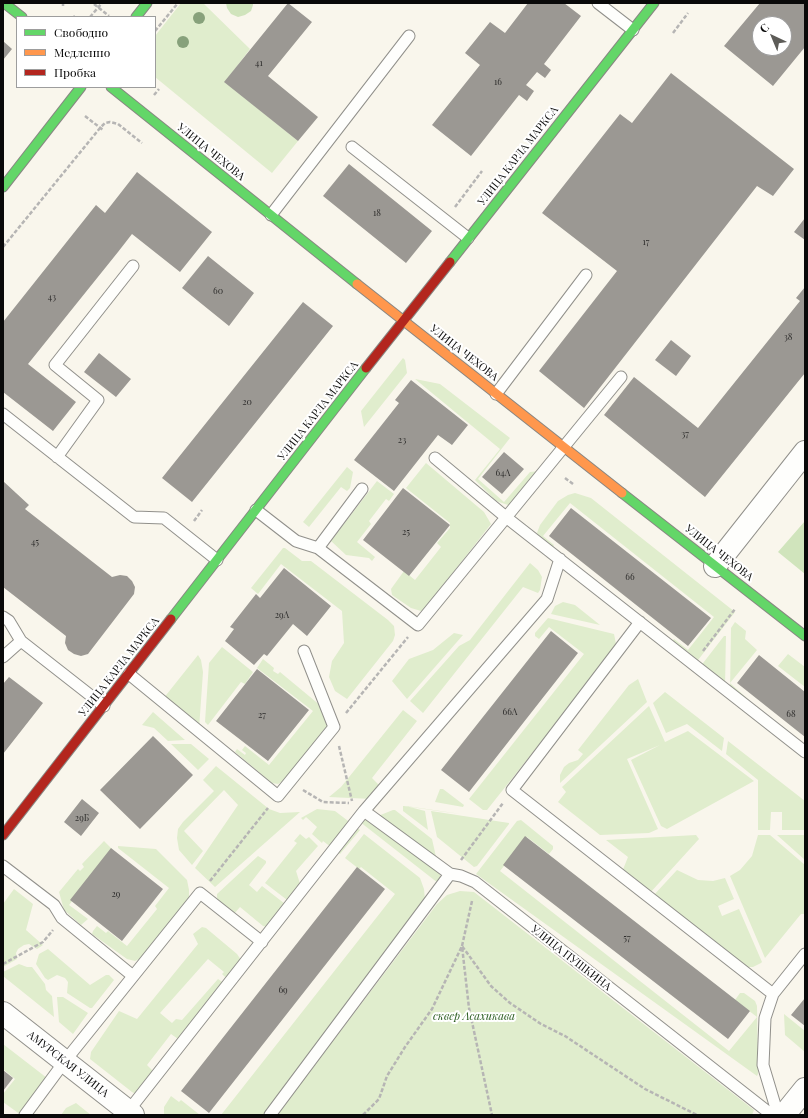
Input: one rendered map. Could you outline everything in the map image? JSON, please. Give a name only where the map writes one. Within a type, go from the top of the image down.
[{"type":"street","points":[[4,3],[21,16]]},
{"type":"street","points":[[137,16],[147,3]]},
{"type":"street","name":"УЛИЦА КАРЛА МАРКСА","points":[[3,835],[403,321],[654,3]]},
{"type":"street","points":[[3,187],[81,88]]},
{"type":"street","name":"УЛИЦА ЧЕХОВА","points":[[111,88],[403,321],[805,636]]},
{"type":"street","points":[[715,566],[805,452]]},
{"type":"street","name":"АМУРСКАЯ УЛИЦА","points":[[3,1013],[129,1114]]},
{"type":"street","points":[[784,1115],[805,1089]]},
{"type":"lane","points":[[598,3],[633,30]]},
{"type":"lane","points":[[270,214],[409,36]]},
{"type":"lane","points":[[352,147],[468,238]]},
{"type":"lane","points":[[57,457],[98,400],[55,366],[133,266]]},
{"type":"lane","points":[[496,394],[586,275]]},
{"type":"lane","points":[[256,510],[296,541],[318,548],[418,625],[622,377]]},
{"type":"lane","points":[[3,414],[134,517],[164,518],[217,560]]},
{"type":"lane","points":[[435,458],[507,518],[805,752]]},
{"type":"lane","points":[[318,548],[362,489]]},
{"type":"lane","points":[[129,1114],[364,811],[547,599],[560,559]]},
{"type":"lane","points":[[3,617],[8,621],[21,641],[104,706]]},
{"type":"lane","points":[[640,622],[512,790],[773,994]]},
{"type":"lane","points":[[3,657],[21,641]]},
{"type":"lane","points":[[129,674],[278,796],[334,727],[304,651]]},
{"type":"lane","name":"УЛИЦА ПУШКИНА","points":[[364,811],[450,874],[461,876],[475,882],[772,1115]]},
{"type":"lane","points":[[3,866],[54,905],[62,918],[133,976]]},
{"type":"lane","points":[[270,1115],[450,874]]},
{"type":"lane","points":[[25,1115],[64,1061],[200,893],[262,942]]},
{"type":"lane","points":[[778,1115],[763,1065],[764,1018],[773,994],[805,954]]},
{"type":"path","points":[[91,16],[102,3]]},
{"type":"path","points":[[156,30],[178,3]]},
{"type":"path","points":[[94,4],[109,16]]},
{"type":"path","points":[[673,33],[688,13]]},
{"type":"path","points":[[84,116],[103,130]]},
{"type":"path","points":[[3,246],[105,123],[114,122],[142,143]]},
{"type":"path","points":[[445,220],[482,171]]},
{"type":"path","points":[[693,664],[738,606]]},
{"type":"path","points":[[289,782],[323,802],[352,803],[334,727],[418,625]]},
{"type":"path","points":[[450,874],[512,790]]},
{"type":"path","points":[[200,893],[278,796]]},
{"type":"path","points":[[364,1115],[379,1099],[391,1071],[432,1009],[462,946],[469,919],[475,882]]},
{"type":"path","points":[[3,964],[43,942],[62,918]]},
{"type":"path","points":[[462,946],[469,1008],[492,1115]]},
{"type":"path","points":[[462,946],[491,986],[510,1003],[541,1024],[565,1036],[645,1089],[698,1115]]},
{"type":"green space","points":[[181,3],[203,3],[250,49],[225,82],[298,141],[272,173],[156,78],[156,35]]},
{"type":"green space","points":[[226,3],[253,3],[253,5],[251,11],[238,17],[231,14]]},
{"type":"green space","points":[[403,358],[405,360],[407,373],[364,427],[361,411]]},
{"type":"green space","points":[[415,379],[440,384],[510,438],[478,479],[504,502],[530,472],[539,471],[511,506],[496,501],[475,480],[500,449]]},
{"type":"green space","points":[[426,463],[484,512],[491,524],[423,611],[421,611],[411,608],[392,595],[391,589],[404,571],[415,580],[441,547],[437,543],[450,528],[450,523],[406,488]]},
{"type":"green space","points":[[347,467],[353,472],[350,488],[347,491],[341,487],[309,527],[303,522]]},
{"type":"green space","points":[[377,481],[394,494],[389,501],[386,499],[369,521],[371,524],[357,542],[375,557],[372,561],[369,558],[346,555],[331,541]]},
{"type":"green space","points":[[575,493],[591,498],[735,612],[695,664],[669,646],[674,639],[688,650],[714,617],[570,503],[543,536],[554,545],[551,550],[539,542],[537,533],[540,525],[558,501]]},
{"type":"green space","points":[[805,521],[805,574],[778,552]]},
{"type":"green space","points":[[283,548],[302,561],[311,561],[394,626],[395,635],[393,641],[347,699],[335,691],[329,677],[332,661],[344,643],[342,611],[281,564],[258,594],[251,588]]},
{"type":"green space","points":[[530,563],[538,570],[542,577],[540,590],[538,593],[523,587],[423,713],[410,701],[459,646],[470,640]]},
{"type":"green space","points":[[563,602],[575,605],[600,625],[551,614],[555,606]]},
{"type":"green space","points":[[548,618],[614,634],[616,644],[614,650],[487,810],[483,810],[469,799],[584,654],[549,627],[539,639],[535,636],[535,633]]},
{"type":"green space","points":[[735,622],[746,631],[745,639],[757,650],[730,683],[731,628]]},
{"type":"green space","points":[[454,633],[463,635],[407,699],[392,681],[409,659],[433,650]]},
{"type":"green space","points":[[724,636],[726,636],[725,687],[700,667]]},
{"type":"green space","points":[[222,647],[253,672],[245,684],[241,682],[208,725],[205,722],[209,663]]},
{"type":"green space","points":[[788,654],[805,667],[805,687],[778,666]]},
{"type":"green space","points":[[198,655],[201,660],[203,672],[199,729],[163,699]]},
{"type":"green space","points":[[263,659],[274,668],[273,671],[278,674],[280,672],[327,711],[332,720],[283,781],[278,784],[272,783],[235,752],[237,749],[245,755],[246,753],[242,750],[245,746],[269,765],[313,711],[257,668]]},
{"type":"green space","points":[[638,679],[647,702],[560,783],[560,775],[564,767],[569,763],[578,760],[583,754],[578,750],[629,685]]},
{"type":"green space","points":[[730,683],[749,700],[746,704],[730,693]]},
{"type":"green space","points":[[665,692],[724,738],[722,751],[687,724],[666,733],[653,703]]},
{"type":"green space","points":[[649,706],[665,742],[688,731],[754,781],[667,829],[661,826],[631,760],[660,745],[627,759],[658,829],[649,833],[600,835],[558,802],[566,792],[562,787]]},
{"type":"green space","points":[[403,710],[417,721],[372,778],[383,789],[372,799],[329,797],[341,787]]},
{"type":"green space","points":[[153,712],[185,740],[168,741],[154,728],[142,725]]},
{"type":"green space","points":[[728,741],[805,801],[805,830],[782,830],[782,812],[771,812],[770,830],[758,830],[758,780],[726,754]]},
{"type":"green space","points":[[171,744],[191,744],[209,759],[198,770]]},
{"type":"green space","points":[[216,766],[269,809],[280,813],[300,812],[215,887],[195,868],[238,805],[224,790],[184,831],[203,851],[192,865],[179,850],[177,838],[178,829],[183,822],[214,791],[203,780]]},
{"type":"green space","points":[[440,789],[443,789],[464,805],[463,807],[435,802]]},
{"type":"green space","points":[[403,806],[425,811],[428,830],[403,811]]},
{"type":"green space","points":[[317,809],[335,811],[360,830],[340,854],[323,841],[322,843],[312,834],[317,827],[306,817],[303,820],[301,818]]},
{"type":"green space","points":[[393,810],[432,839],[441,879],[438,883],[355,818],[373,818]]},
{"type":"green space","points":[[431,811],[509,824],[477,866],[474,867],[437,837]]},
{"type":"green space","points":[[521,820],[553,846],[553,849],[549,854],[527,837],[500,871],[729,1051],[757,1017],[735,1000],[740,993],[744,993],[755,1001],[757,1006],[758,1074],[757,1076],[476,874],[517,821]]},
{"type":"green space","points":[[300,834],[306,839],[309,837],[318,846],[296,871],[302,890],[291,903],[265,883],[297,843],[294,841]]},
{"type":"green space","points":[[364,834],[420,878],[424,889],[425,900],[265,1115],[221,1115],[395,894],[361,867],[359,869],[345,858]]},
{"type":"green space","points":[[696,835],[699,839],[649,894],[622,872],[628,857],[606,840]]},
{"type":"green space","points":[[758,835],[770,835],[805,865],[805,914],[801,914],[765,958],[730,876],[740,870],[752,856]]},
{"type":"green space","points":[[777,835],[805,835],[805,860]]},
{"type":"green space","points":[[104,841],[113,850],[69,905],[88,919],[81,925],[64,910],[59,892],[78,869],[80,871],[84,867],[82,864]]},
{"type":"green space","points":[[118,846],[156,849],[187,880],[189,890],[189,899],[141,958],[135,961],[127,959],[92,934],[93,931],[97,926],[106,933],[108,931],[127,946],[157,909],[155,906],[169,888],[118,848]]},
{"type":"green space","points":[[258,856],[266,861],[266,863],[249,885],[257,892],[262,886],[289,907],[268,927],[263,926],[240,907],[234,914],[218,903],[217,897],[217,894]]},
{"type":"green space","points":[[677,870],[698,880],[713,881],[725,878],[734,899],[718,906],[722,916],[739,909],[762,962],[761,963],[753,967],[745,967],[653,896]]},
{"type":"green space","points":[[14,889],[33,904],[26,930],[43,945],[37,949],[29,944],[24,945],[18,949],[16,953],[17,959],[3,967],[3,904]]},
{"type":"green space","name":"сквер Асахикава","points":[[460,891],[474,892],[754,1110],[752,1115],[277,1115],[437,904],[447,895]]},
{"type":"green space","points":[[202,927],[206,928],[237,954],[241,960],[230,981],[222,974],[224,972],[208,959],[160,1013],[172,1023],[176,1019],[182,1020],[218,979],[227,985],[178,1039],[171,1034],[147,1065],[154,1072],[140,1096],[132,1092],[90,1059],[91,1052],[119,1011],[137,1019],[198,944],[193,934]]},
{"type":"green space","points":[[48,949],[90,985],[106,975],[109,975],[114,980],[92,1008],[67,993],[68,982],[65,978],[57,975],[48,980],[45,978],[36,964],[39,954]]},
{"type":"green space","points":[[19,964],[32,967],[45,984],[46,990],[52,996],[54,1017],[3,976],[3,972]]},
{"type":"green space","points":[[57,997],[63,997],[88,1013],[73,1034],[59,1022]]},
{"type":"green space","points":[[784,1014],[805,1031],[805,1052],[785,1035]]},
{"type":"green space","points":[[3,1044],[47,1078],[21,1115],[3,1102],[3,1094],[15,1079],[3,1069]]},
{"type":"green space","points":[[171,1096],[179,1102],[181,1100],[200,1115],[164,1115],[164,1107]]},
{"type":"green space","points":[[76,1103],[91,1115],[61,1115],[66,1108]]},
{"type":"building","points":[[288,3],[312,22],[268,76],[318,117],[298,141],[224,82]]},
{"type":"building","points":[[528,3],[564,3],[581,16],[544,64],[551,70],[545,78],[537,72],[526,85],[534,91],[527,101],[519,95],[471,156],[432,125],[480,65],[465,53],[490,22],[505,33]]},
{"type":"building","points":[[760,3],[805,3],[805,47],[773,86],[724,46]]},
{"type":"building","points":[[3,41],[12,49],[3,60]]},
{"type":"building","points":[[671,73],[794,169],[773,196],[757,186],[584,408],[539,371],[617,271],[542,213],[620,114],[632,123]]},
{"type":"building","points":[[349,164],[432,231],[406,263],[323,196]]},
{"type":"building","points":[[137,172],[212,232],[180,272],[132,234],[28,364],[76,402],[53,431],[3,392],[3,322],[96,205],[105,213]]},
{"type":"building","points":[[805,218],[805,240],[794,232]]},
{"type":"building","points":[[208,256],[254,293],[229,326],[182,288]]},
{"type":"building","points":[[805,287],[805,373],[705,497],[604,415],[634,377],[698,428],[800,301],[796,298]]},
{"type":"building","points":[[303,302],[333,326],[192,502],[162,478]]},
{"type":"building","points":[[671,340],[691,356],[676,376],[655,360]]},
{"type":"building","points":[[99,353],[131,379],[116,397],[84,372]]},
{"type":"building","points":[[411,380],[468,425],[452,445],[438,435],[394,491],[354,460],[399,403],[395,400]]},
{"type":"building","points":[[504,452],[524,469],[502,494],[482,477]]},
{"type":"building","points":[[3,481],[29,505],[25,509],[112,577],[120,575],[127,576],[135,587],[134,594],[88,654],[81,656],[68,650],[65,643],[66,636],[3,587]]},
{"type":"building","points":[[403,488],[450,525],[409,576],[363,540]]},
{"type":"building","points":[[571,508],[711,618],[688,646],[549,536]]},
{"type":"building","points":[[284,568],[331,606],[307,636],[293,624],[267,656],[264,654],[254,665],[225,641],[234,629],[230,627],[256,594],[260,598]]},
{"type":"building","points":[[551,631],[578,653],[469,792],[441,770]]},
{"type":"building","points":[[759,655],[805,692],[805,737],[737,683]]},
{"type":"building","points":[[257,669],[309,710],[268,761],[216,721]]},
{"type":"building","points":[[9,677],[43,703],[3,754],[3,684]]},
{"type":"building","points":[[153,736],[193,775],[140,829],[100,790]]},
{"type":"building","points":[[82,799],[99,813],[81,836],[64,822]]},
{"type":"building","points":[[525,836],[750,1011],[728,1039],[503,865]]},
{"type":"building","points":[[111,848],[163,889],[122,941],[70,900]]},
{"type":"building","points":[[357,867],[385,889],[209,1113],[181,1091]]},
{"type":"building","points":[[805,998],[805,1026],[791,1015]]},
{"type":"building","points":[[3,1070],[13,1078],[3,1091]]},
{"type":"traffic: fast","points":[[4,3],[21,16]]},
{"type":"traffic: fast","points":[[137,16],[147,3]]},
{"type":"traffic: fast","points":[[450,262],[654,3]]},
{"type":"traffic: fast","points":[[3,187],[80,88]]},
{"type":"traffic: fast","points":[[112,88],[357,284]]},
{"type":"traffic: fast","points":[[171,619],[366,368]]},
{"type":"traffic: fast","points":[[622,493],[805,636]]},
{"type":"traffic: slow","points":[[357,284],[622,493]]},
{"type":"traffic: jam","points":[[366,368],[450,262]]},
{"type":"traffic: jam","points":[[3,835],[171,619]]}]
